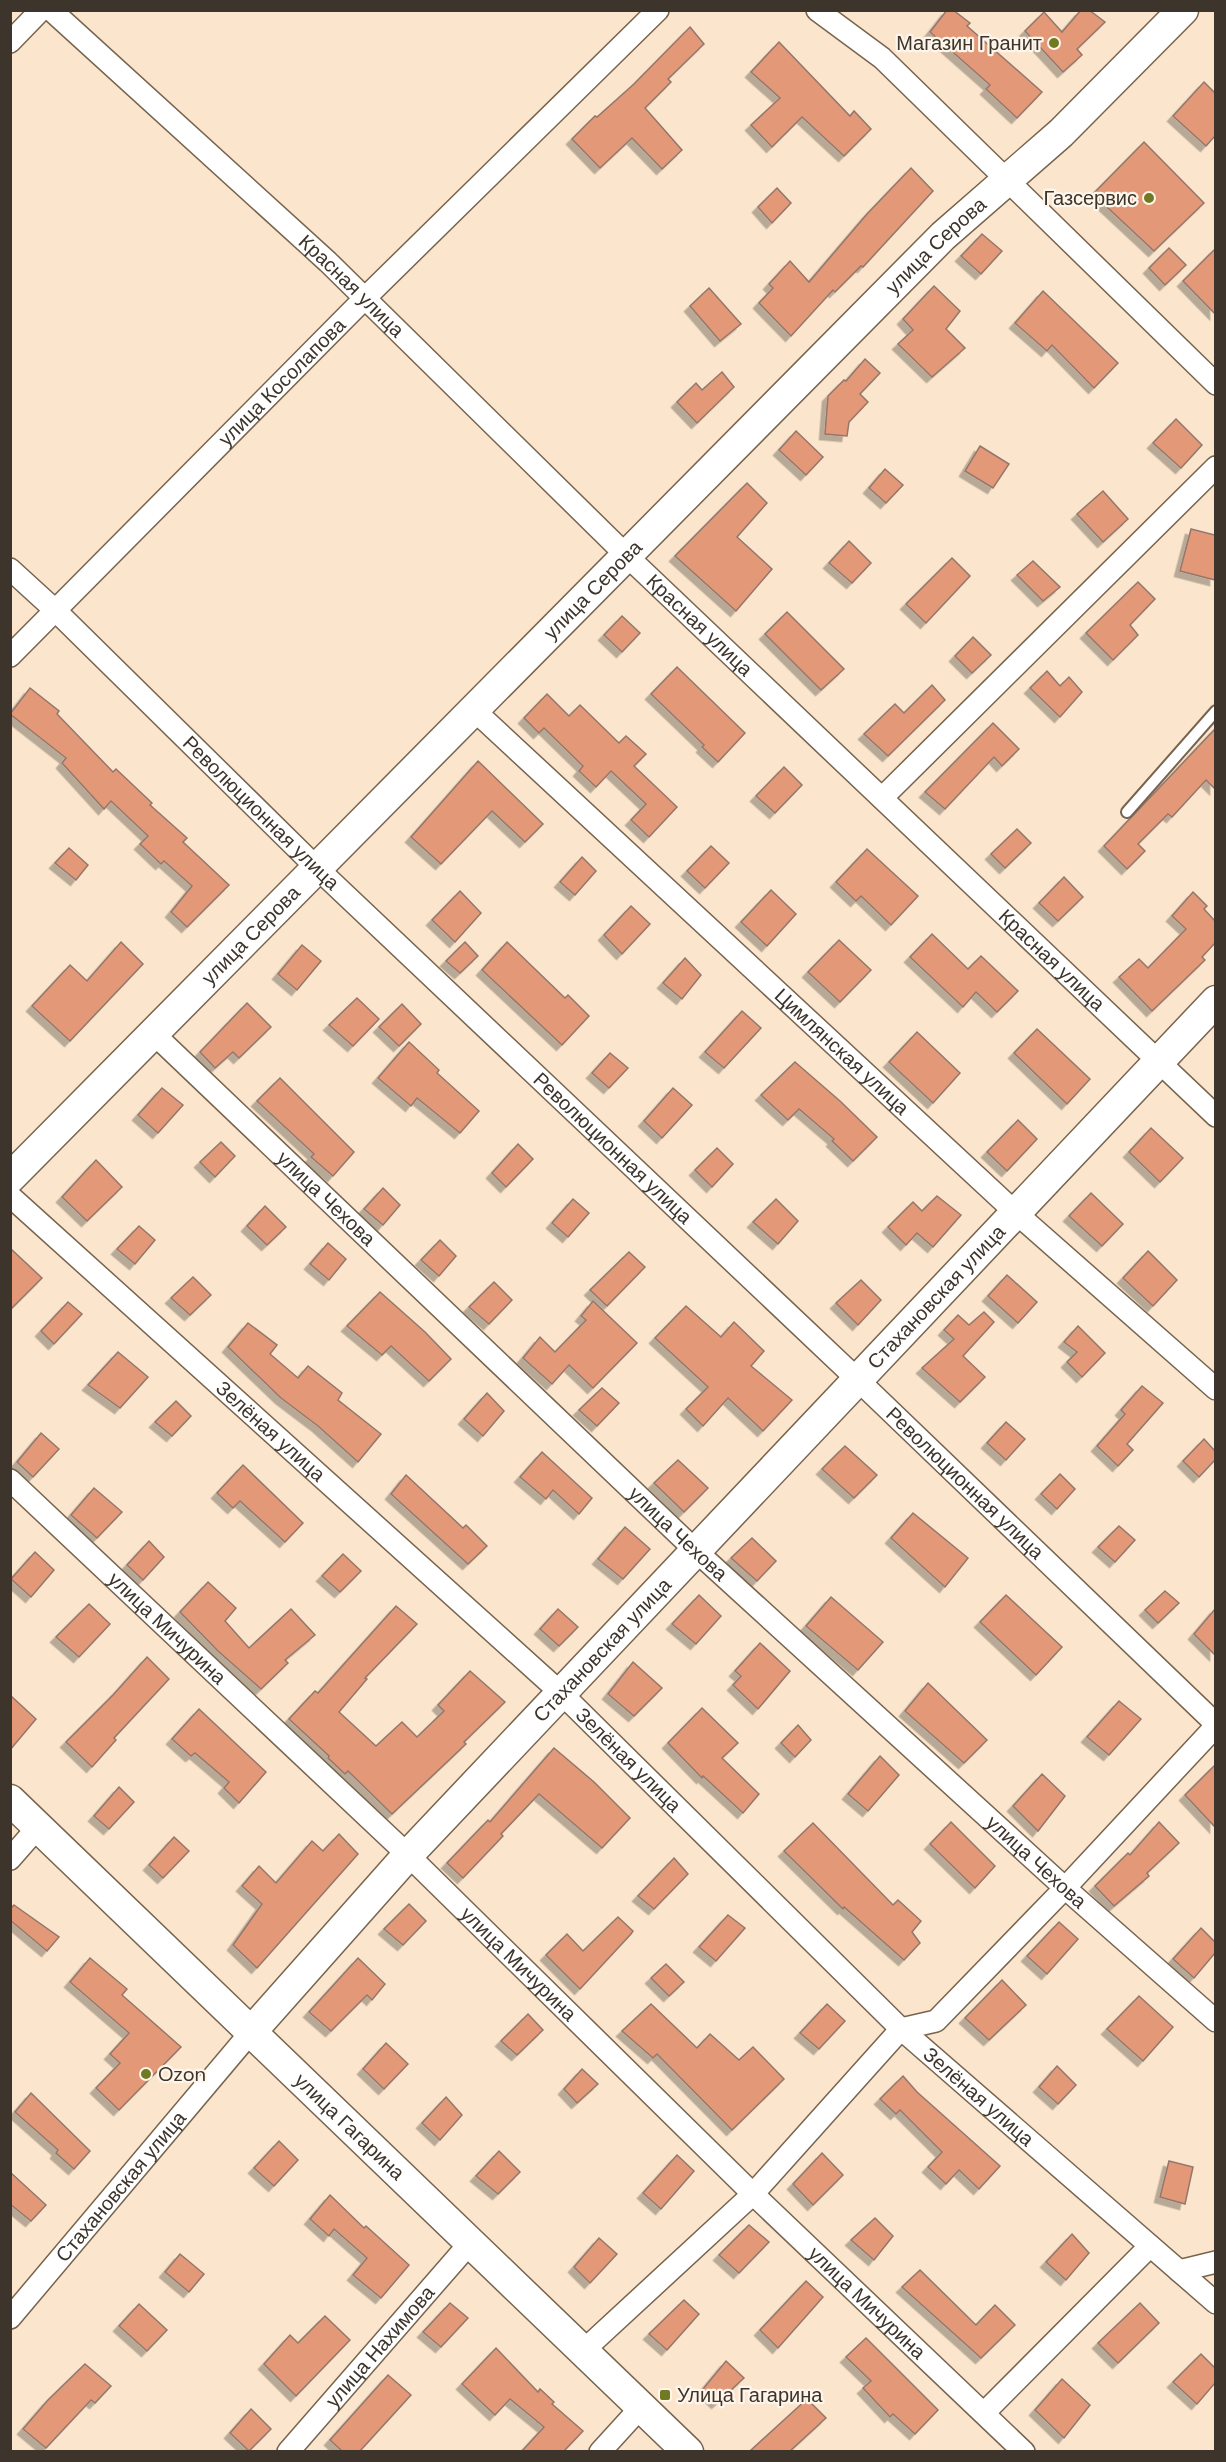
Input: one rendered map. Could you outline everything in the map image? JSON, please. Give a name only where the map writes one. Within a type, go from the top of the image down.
[{"type":"street","points":[[10,42],[41,10]]},
{"type":"street","name":"Красная улица","points":[[51,10],[364,298],[627,556],[1215,1116]]},
{"type":"street","name":"улица Косолапова","points":[[10,656],[364,298],[658,10]]},
{"type":"street","points":[[817,10],[882,58],[1215,384]]},
{"type":"street","name":"улица Серова","points":[[10,1178],[943,236],[1061,133],[1183,10]]},
{"type":"street","points":[[882,798],[1215,467]]},
{"type":"street","name":"Революционная улица","points":[[10,569],[56,610],[317,868],[858,1380],[1215,1725]]},
{"type":"street","name":"Цимлянская улица","points":[[474,710],[1016,1213],[1215,1389]]},
{"type":"street","name":"Стахановская улица","points":[[10,2318],[251,2032],[408,1855],[1159,1063],[1215,1001]]},
{"type":"street","name":"улица Чехова","points":[[154,1034],[696,1551],[1065,1888],[1215,2021]]},
{"type":"street","name":"Зелёная улица","points":[[10,1196],[561,1693],[901,2029],[1215,2303]]},
{"type":"street","name":"улица Мичурина","points":[[10,1480],[408,1855],[753,2194],[1024,2451]]},
{"type":"street","points":[[583,2351],[753,2194],[901,2029],[936,2021],[1065,1888],[1215,1725]]},
{"type":"street","name":"улица Гагарина","points":[[10,1800],[688,2451]]},
{"type":"street","points":[[10,1859],[38,1827]]},
{"type":"street","name":"улица Нахимова","points":[[288,2451],[470,2243]]},
{"type":"street","points":[[984,2413],[1150,2246]]},
{"type":"street","points":[[1179,2271],[1215,2262]]},
{"type":"street","points":[[600,2451],[641,2407]]},
{"type":"lane","points":[[1127,812],[1215,711]]},
{"type":"building","points":[[947,10],[953,10],[970,23],[967,26],[1042,92],[1017,118],[986,89],[990,85],[930,32]]},
{"type":"building","name":"Магазин Гранит","points":[[1081,10],[1089,10],[1105,22],[1077,49],[1082,55],[1063,72],[1025,31],[1044,12],[1062,32]]},
{"type":"building","points":[[690,27],[704,44],[668,79],[671,82],[645,108],[682,150],[662,169],[632,138],[600,168],[572,139],[595,116],[597,117],[634,84]]},
{"type":"building","points":[[779,42],[850,116],[854,111],[871,129],[844,156],[802,117],[772,147],[751,125],[780,98],[751,72]]},
{"type":"building","points":[[1204,82],[1215,93],[1215,136],[1206,146],[1173,116]]},
{"type":"building","name":"Газсервис","points":[[1144,142],[1204,203],[1154,251],[1093,194]]},
{"type":"building","points":[[911,168],[933,191],[863,267],[861,266],[835,292],[833,290],[791,336],[759,303],[773,288],[769,284],[790,261],[809,282],[867,214]]},
{"type":"building","points":[[777,188],[791,203],[772,223],[758,207]]},
{"type":"building","points":[[982,234],[1002,251],[981,274],[961,256]]},
{"type":"building","points":[[1169,248],[1186,265],[1165,285],[1149,268]]},
{"type":"building","points":[[1215,249],[1215,314],[1183,281]]},
{"type":"building","points":[[934,286],[960,311],[946,329],[965,348],[932,377],[898,344],[913,330],[903,319]]},
{"type":"building","points":[[709,288],[741,324],[720,341],[690,306]]},
{"type":"building","points":[[1043,291],[1118,363],[1094,388],[1052,345],[1047,351],[1015,323]]},
{"type":"building","points":[[865,359],[880,373],[860,394],[868,402],[849,422],[847,436],[825,434],[828,396],[844,380],[846,381]]},
{"type":"building","points":[[722,372],[734,387],[697,423],[677,402],[696,383],[702,390]]},
{"type":"building","points":[[1176,419],[1202,445],[1181,468],[1153,443]]},
{"type":"building","points":[[796,431],[823,457],[806,475],[779,450]]},
{"type":"building","points":[[980,446],[1009,464],[993,488],[965,471]]},
{"type":"building","points":[[885,469],[903,485],[886,503],[869,488]]},
{"type":"building","points":[[747,483],[767,503],[737,537],[772,569],[736,611],[675,556]]},
{"type":"building","points":[[1103,491],[1128,519],[1103,542],[1077,514]]},
{"type":"building","points":[[1191,529],[1215,535],[1215,580],[1180,571]]},
{"type":"building","points":[[849,541],[871,563],[852,583],[829,563]]},
{"type":"building","points":[[952,558],[970,576],[926,623],[906,604]]},
{"type":"building","points":[[1033,561],[1060,587],[1043,601],[1017,575]]},
{"type":"building","points":[[1138,582],[1155,599],[1130,625],[1138,635],[1113,660],[1086,633]]},
{"type":"building","points":[[787,612],[844,669],[821,690],[765,634]]},
{"type":"building","points":[[622,616],[640,633],[622,652],[604,635]]},
{"type":"building","points":[[973,637],[991,655],[972,673],[955,656]]},
{"type":"building","points":[[677,667],[745,733],[718,762],[702,747],[704,745],[651,694]]},
{"type":"building","points":[[1047,671],[1060,686],[1069,677],[1082,692],[1060,717],[1030,688]]},
{"type":"building","points":[[932,685],[945,700],[888,756],[864,734],[895,704],[904,713]]},
{"type":"building","points":[[30,688],[59,711],[57,714],[113,772],[116,769],[152,803],[150,805],[187,838],[183,842],[229,885],[187,927],[171,912],[192,886],[164,861],[161,864],[140,844],[148,836],[111,801],[104,809],[62,763],[66,758],[10,714]]},
{"type":"building","points":[[547,694],[569,716],[580,705],[619,743],[626,736],[646,754],[634,766],[677,807],[649,837],[631,820],[646,804],[611,771],[596,787],[579,771],[583,766],[544,728],[539,733],[524,718]]},
{"type":"building","points":[[993,723],[1019,749],[1002,766],[994,757],[945,809],[925,792]]},
{"type":"building","points":[[1215,729],[1215,789],[1206,780],[1172,817],[1168,814],[1138,844],[1145,851],[1127,869],[1104,846]]},
{"type":"building","points":[[478,761],[543,824],[525,842],[492,811],[441,864],[411,837]]},
{"type":"building","points":[[784,767],[802,785],[775,813],[756,796]]},
{"type":"building","points":[[1017,829],[1031,843],[1005,868],[991,854]]},
{"type":"building","points":[[711,846],[729,863],[705,888],[687,871]]},
{"type":"building","points":[[69,848],[88,865],[76,880],[55,863]]},
{"type":"building","points":[[867,849],[918,896],[891,925],[861,896],[856,901],[836,882]]},
{"type":"building","points":[[582,857],[596,871],[575,895],[560,882]]},
{"type":"building","points":[[1064,877],[1083,897],[1058,921],[1039,903]]},
{"type":"building","points":[[771,890],[796,914],[767,946],[741,922]]},
{"type":"building","points":[[460,891],[481,913],[455,942],[432,920]]},
{"type":"building","points":[[1193,892],[1207,906],[1204,909],[1215,921],[1215,943],[1202,957],[1205,960],[1152,1011],[1119,977],[1139,959],[1148,968],[1186,929],[1172,916]]},
{"type":"building","points":[[631,906],[650,924],[622,954],[604,935]]},
{"type":"building","points":[[932,934],[968,969],[981,956],[1018,991],[997,1012],[976,992],[963,1007],[910,957]]},
{"type":"building","points":[[839,940],[871,970],[840,1002],[808,972]]},
{"type":"building","points":[[121,942],[143,964],[70,1041],[32,1006],[70,965],[87,981]]},
{"type":"building","points":[[465,942],[478,956],[460,973],[446,961]]},
{"type":"building","points":[[507,942],[565,998],[568,995],[589,1016],[562,1045],[482,970]]},
{"type":"building","points":[[302,945],[321,961],[297,990],[278,974]]},
{"type":"building","points":[[685,958],[701,975],[682,999],[663,983]]},
{"type":"building","points":[[357,998],[379,1019],[353,1046],[329,1025]]},
{"type":"building","points":[[247,1003],[271,1027],[239,1058],[233,1052],[215,1068],[200,1052]]},
{"type":"building","points":[[402,1004],[421,1024],[399,1046],[379,1027]]},
{"type":"building","points":[[742,1011],[761,1028],[724,1068],[705,1052]]},
{"type":"building","points":[[1037,1029],[1090,1079],[1067,1104],[1014,1053]]},
{"type":"building","points":[[917,1032],[960,1073],[933,1103],[889,1062]]},
{"type":"building","points":[[409,1042],[439,1070],[437,1073],[479,1111],[460,1133],[417,1098],[411,1106],[378,1078]]},
{"type":"building","points":[[610,1053],[628,1068],[609,1088],[592,1073]]},
{"type":"building","points":[[795,1062],[877,1137],[853,1161],[832,1141],[834,1139],[799,1109],[788,1120],[761,1095]]},
{"type":"building","points":[[280,1078],[354,1152],[333,1176],[311,1157],[314,1154],[257,1101]]},
{"type":"building","points":[[162,1088],[183,1105],[158,1133],[138,1115]]},
{"type":"building","points":[[673,1088],[692,1105],[662,1138],[644,1121]]},
{"type":"building","points":[[1018,1120],[1037,1139],[1007,1171],[987,1152]]},
{"type":"building","points":[[1151,1128],[1183,1158],[1160,1182],[1129,1152]]},
{"type":"building","points":[[221,1142],[235,1156],[215,1177],[200,1162]]},
{"type":"building","points":[[518,1144],[533,1159],[506,1187],[492,1173]]},
{"type":"building","points":[[717,1148],[733,1164],[712,1187],[695,1170]]},
{"type":"building","points":[[96,1160],[122,1187],[87,1221],[62,1197]]},
{"type":"building","points":[[383,1188],[400,1205],[383,1225],[364,1209]]},
{"type":"building","points":[[1091,1193],[1123,1224],[1102,1246],[1069,1216]]},
{"type":"building","points":[[937,1196],[961,1215],[933,1247],[917,1233],[906,1245],[888,1227],[913,1202],[922,1211]]},
{"type":"building","points":[[573,1199],[589,1213],[568,1237],[552,1223]]},
{"type":"building","points":[[776,1199],[798,1221],[778,1244],[753,1222]]},
{"type":"building","points":[[265,1206],[286,1227],[267,1245],[247,1226]]},
{"type":"building","points":[[139,1226],[155,1240],[135,1264],[117,1249]]},
{"type":"building","points":[[440,1240],[456,1256],[439,1276],[421,1260]]},
{"type":"building","points":[[328,1243],[346,1259],[329,1280],[310,1264]]},
{"type":"building","points":[[10,1248],[42,1278],[10,1310]]},
{"type":"building","points":[[1148,1251],[1177,1280],[1153,1306],[1123,1278]]},
{"type":"building","points":[[629,1252],[645,1267],[607,1306],[590,1290]]},
{"type":"building","points":[[1007,1275],[1037,1302],[1018,1323],[988,1296]]},
{"type":"building","points":[[193,1277],[211,1295],[190,1315],[171,1298]]},
{"type":"building","points":[[861,1280],[881,1300],[858,1325],[836,1303]]},
{"type":"building","points":[[494,1282],[512,1300],[489,1324],[469,1307]]},
{"type":"building","points":[[380,1292],[451,1359],[429,1381],[391,1346],[382,1355],[347,1326]]},
{"type":"building","points":[[593,1301],[637,1343],[593,1388],[569,1365],[552,1384],[523,1358],[540,1337],[555,1352],[586,1320],[581,1316]]},
{"type":"building","points":[[68,1302],[82,1314],[54,1344],[41,1331]]},
{"type":"building","points":[[686,1306],[721,1337],[734,1322],[764,1351],[751,1366],[792,1400],[763,1431],[728,1398],[703,1426],[686,1409],[708,1387],[655,1338]]},
{"type":"building","points":[[984,1312],[994,1322],[963,1356],[985,1377],[960,1402],[922,1368],[954,1339],[944,1330],[958,1315],[969,1325]]},
{"type":"building","points":[[248,1323],[277,1345],[270,1354],[298,1378],[308,1366],[342,1393],[338,1400],[381,1434],[358,1462],[318,1426],[281,1398],[228,1347]]},
{"type":"building","points":[[1078,1326],[1105,1353],[1082,1377],[1067,1362],[1077,1352],[1064,1342]]},
{"type":"building","points":[[118,1352],[148,1377],[120,1408],[88,1385]]},
{"type":"building","points":[[1142,1386],[1163,1403],[1127,1444],[1133,1450],[1118,1466],[1097,1446],[1125,1414],[1121,1410]]},
{"type":"building","points":[[602,1388],[619,1403],[597,1426],[579,1410]]},
{"type":"building","points":[[487,1393],[504,1411],[483,1436],[464,1419]]},
{"type":"building","points":[[176,1401],[191,1416],[172,1436],[155,1422]]},
{"type":"building","points":[[1006,1422],[1025,1439],[1006,1460],[987,1443]]},
{"type":"building","points":[[41,1433],[59,1449],[33,1477],[17,1462]]},
{"type":"building","points":[[1204,1439],[1215,1451],[1215,1460],[1199,1477],[1183,1461]]},
{"type":"building","points":[[845,1446],[877,1475],[854,1498],[822,1469]]},
{"type":"building","points":[[542,1452],[592,1498],[579,1514],[553,1490],[546,1499],[520,1477]]},
{"type":"building","points":[[678,1460],[708,1488],[684,1512],[654,1483]]},
{"type":"building","points":[[243,1465],[303,1523],[285,1542],[240,1501],[233,1508],[217,1493]]},
{"type":"building","points":[[1060,1474],[1075,1489],[1057,1509],[1041,1494]]},
{"type":"building","points":[[406,1475],[463,1528],[466,1525],[487,1546],[468,1564],[391,1494]]},
{"type":"building","points":[[94,1488],[122,1512],[97,1538],[71,1515]]},
{"type":"building","points":[[913,1513],[968,1558],[945,1587],[891,1538]]},
{"type":"building","points":[[1119,1526],[1135,1540],[1115,1562],[1098,1547]]},
{"type":"building","points":[[625,1527],[650,1549],[623,1579],[598,1559]]},
{"type":"building","points":[[752,1538],[776,1561],[757,1581],[731,1558]]},
{"type":"building","points":[[149,1541],[164,1557],[143,1580],[127,1565]]},
{"type":"building","points":[[35,1552],[54,1570],[31,1597],[11,1579]]},
{"type":"building","points":[[343,1554],[361,1571],[340,1592],[322,1576]]},
{"type":"building","points":[[208,1582],[236,1608],[225,1621],[249,1648],[291,1609],[315,1635],[285,1660],[288,1663],[261,1689],[218,1651],[180,1612]]},
{"type":"building","points":[[1165,1591],[1179,1603],[1158,1623],[1145,1610]]},
{"type":"building","points":[[699,1595],[721,1616],[696,1644],[672,1624]]},
{"type":"building","points":[[1006,1595],[1062,1647],[1036,1675],[980,1622]]},
{"type":"building","points":[[831,1597],[883,1642],[858,1670],[806,1626]]},
{"type":"building","points":[[89,1604],[110,1624],[79,1657],[56,1637]]},
{"type":"building","points":[[396,1606],[417,1624],[365,1678],[367,1679],[339,1712],[376,1746],[402,1722],[417,1737],[444,1711],[438,1705],[470,1671],[505,1702],[464,1742],[466,1744],[392,1814],[348,1771],[345,1774],[289,1719],[315,1691],[318,1693]]},
{"type":"building","points":[[558,1609],[578,1627],[559,1646],[540,1629]]},
{"type":"building","points":[[1215,1609],[1215,1655],[1194,1634]]},
{"type":"building","points":[[760,1643],[790,1671],[758,1709],[733,1685],[741,1676],[735,1671]]},
{"type":"building","points":[[147,1657],[169,1679],[114,1738],[116,1740],[92,1767],[66,1742]]},
{"type":"building","points":[[633,1662],[662,1688],[634,1716],[608,1694]]},
{"type":"building","points":[[928,1683],[987,1740],[964,1763],[905,1711]]},
{"type":"building","points":[[10,1695],[36,1719],[10,1750]]},
{"type":"building","points":[[1119,1701],[1141,1719],[1109,1755],[1087,1737]]},
{"type":"building","points":[[702,1708],[738,1743],[722,1758],[759,1794],[743,1813],[703,1776],[702,1778],[668,1743]]},
{"type":"building","points":[[199,1709],[266,1772],[239,1803],[224,1788],[229,1782],[195,1753],[191,1756],[172,1739]]},
{"type":"building","points":[[798,1725],[811,1740],[795,1757],[781,1743]]},
{"type":"building","points":[[554,1748],[594,1782],[630,1818],[602,1848],[539,1794],[463,1878],[447,1863],[488,1820],[490,1822]]},
{"type":"building","points":[[880,1756],[899,1775],[868,1811],[848,1794]]},
{"type":"building","points":[[1215,1765],[1215,1827],[1185,1795]]},
{"type":"building","points":[[1042,1774],[1065,1796],[1038,1831],[1013,1806]]},
{"type":"building","points":[[119,1787],[134,1802],[109,1829],[94,1816]]},
{"type":"building","points":[[951,1822],[995,1866],[975,1888],[930,1844]]},
{"type":"building","points":[[1159,1822],[1179,1843],[1147,1873],[1149,1876],[1114,1906],[1095,1886],[1128,1853],[1130,1855]]},
{"type":"building","points":[[813,1823],[893,1905],[898,1900],[921,1921],[912,1932],[920,1943],[904,1960],[844,1907],[843,1909],[784,1851]]},
{"type":"building","points":[[339,1834],[358,1854],[257,1968],[233,1945],[262,1904],[242,1886],[259,1866],[276,1883],[312,1841],[323,1851]]},
{"type":"building","points":[[174,1837],[189,1851],[163,1878],[149,1865]]},
{"type":"building","points":[[674,1858],[688,1874],[654,1909],[638,1896]]},
{"type":"building","points":[[409,1904],[426,1921],[403,1945],[384,1929]]},
{"type":"building","points":[[14,1905],[59,1937],[47,1951],[10,1920],[10,1909]]},
{"type":"building","points":[[728,1915],[745,1928],[716,1961],[699,1947]]},
{"type":"building","points":[[618,1917],[633,1931],[580,1989],[546,1955],[567,1934],[583,1951]]},
{"type":"building","points":[[1059,1922],[1078,1939],[1047,1974],[1027,1956]]},
{"type":"building","points":[[1201,1928],[1215,1942],[1215,1953],[1194,1978],[1173,1959]]},
{"type":"building","points":[[90,1958],[127,1989],[122,1995],[181,2047],[119,2110],[96,2088],[120,2063],[110,2054],[129,2033],[70,1982]]},
{"type":"building","points":[[358,1958],[385,1984],[372,2000],[367,1995],[331,2031],[309,2012]]},
{"type":"building","points":[[666,1964],[684,1982],[669,1996],[651,1978]]},
{"type":"building","points":[[1002,1980],[1026,2005],[989,2040],[965,2018]]},
{"type":"building","points":[[1139,1996],[1173,2027],[1143,2061],[1107,2029]]},
{"type":"building","points":[[651,2004],[697,2048],[710,2034],[739,2060],[753,2047],[784,2079],[732,2130],[657,2054],[653,2058],[622,2031]]},
{"type":"building","points":[[827,2004],[845,2021],[819,2049],[800,2033]]},
{"type":"building","points":[[528,2014],[543,2030],[517,2055],[501,2041]]},
{"type":"building","points":[[386,2043],[408,2064],[384,2089],[363,2069]]},
{"type":"building","points":[[1057,2066],[1076,2085],[1058,2104],[1039,2087]]},
{"type":"building","points":[[582,2069],[598,2084],[577,2103],[564,2089]]},
{"type":"building","points":[[903,2076],[917,2092],[1000,2166],[979,2189],[959,2170],[946,2184],[928,2167],[942,2152],[900,2110],[896,2114],[880,2099]]},
{"type":"building","points":[[31,2093],[90,2151],[74,2169],[56,2153],[58,2150],[15,2112]]},
{"type":"building","points":[[446,2097],[462,2115],[440,2140],[422,2123]]},
{"type":"building","points":[[279,2141],[298,2160],[274,2186],[254,2168]]},
{"type":"building","points":[[499,2151],[520,2172],[498,2194],[476,2176]]},
{"type":"building","points":[[822,2153],[843,2175],[813,2205],[793,2184]]},
{"type":"building","points":[[677,2155],[694,2171],[661,2209],[643,2193]]},
{"type":"building","points":[[1169,2161],[1193,2167],[1185,2204],[1160,2197]]},
{"type":"building","points":[[10,2172],[46,2205],[31,2221],[10,2204]]},
{"type":"building","points":[[330,2195],[364,2228],[366,2226],[409,2265],[381,2298],[353,2275],[367,2258],[334,2229],[329,2236],[310,2219]]},
{"type":"building","points":[[875,2218],[893,2236],[874,2260],[851,2240]]},
{"type":"building","points":[[749,2225],[769,2242],[739,2273],[719,2255]]},
{"type":"building","points":[[1072,2234],[1089,2253],[1066,2280],[1046,2262]]},
{"type":"building","points":[[599,2238],[617,2254],[590,2283],[574,2267]]},
{"type":"building","points":[[180,2254],[204,2274],[189,2292],[165,2272]]},
{"type":"building","points":[[920,2270],[976,2325],[995,2305],[1015,2325],[981,2358],[902,2287]]},
{"type":"building","points":[[806,2281],[823,2297],[778,2348],[760,2330]]},
{"type":"building","points":[[684,2300],[699,2314],[667,2350],[649,2334]]},
{"type":"building","points":[[450,2303],[468,2318],[441,2347],[423,2332]]},
{"type":"building","points":[[1140,2303],[1159,2323],[1118,2363],[1098,2343]]},
{"type":"building","points":[[139,2304],[167,2330],[147,2351],[119,2326]]},
{"type":"building","points":[[325,2316],[350,2340],[296,2396],[264,2364],[290,2335],[298,2343]]},
{"type":"building","points":[[866,2338],[938,2410],[915,2434],[893,2414],[890,2417],[863,2388],[871,2381],[846,2357]]},
{"type":"building","points":[[496,2348],[538,2392],[540,2389],[554,2402],[552,2404],[583,2431],[564,2451],[522,2451],[544,2427],[510,2399],[495,2415],[462,2384]]},
{"type":"building","points":[[1201,2354],[1215,2368],[1215,2383],[1197,2404],[1173,2382]]},
{"type":"building","points":[[726,2361],[744,2378],[717,2403],[703,2389]]},
{"type":"building","points":[[85,2364],[111,2386],[95,2403],[91,2400],[46,2448],[23,2429],[48,2400]]},
{"type":"building","points":[[388,2375],[411,2395],[360,2451],[342,2451],[330,2440]]},
{"type":"building","points":[[1062,2379],[1090,2405],[1064,2438],[1035,2410]]},
{"type":"building","points":[[807,2399],[826,2418],[790,2451],[750,2451]]},
{"type":"building","points":[[251,2409],[271,2429],[249,2451],[230,2433]]},
{"type":"place","name":"Магазин Гранит","points":[[1054,43]]},
{"type":"place","name":"Газсервис","points":[[1149,198]]},
{"type":"place","name":"Ozon","points":[[146,2074]]},
{"type":"place","name":"Улица Гагарина","points":[[665,2395]]}]
